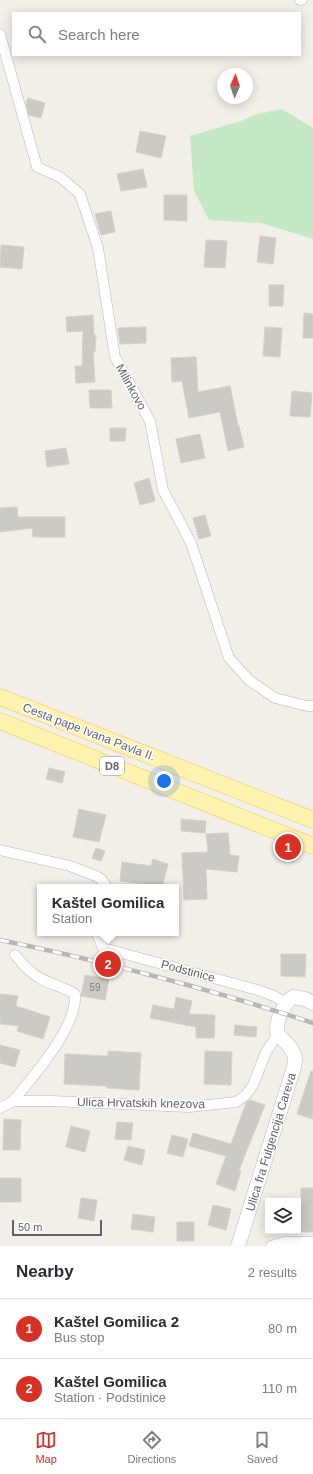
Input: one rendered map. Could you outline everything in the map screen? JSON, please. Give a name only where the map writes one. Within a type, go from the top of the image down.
[{"type":"main road","name":"Cesta pape Ivana Pavla II.","points":[[0,697],[313,820]]},
{"type":"main road","name":"Cesta pape Ivana Pavla II.","points":[[0,721],[313,846]]},
{"type":"street","name":"Milinkovo","points":[[0,34],[37,167],[60,177],[80,194],[98,248],[115,357],[150,421],[164,490],[191,542],[229,658],[249,680],[275,698],[307,706],[313,706]]},
{"type":"street","points":[[0,850],[77,869],[101,879],[105,884]]},
{"type":"street","name":"Podstinice","points":[[98,936],[103,948],[261,991],[274,996],[287,1004]]},
{"type":"street","name":"Ulica Hrvatskih knezova","points":[[0,1108],[13,1101],[42,1066],[69,1022],[74,1012],[76,1002],[75,994],[30,972],[15,955]]},
{"type":"street","points":[[278,1034],[277,1024],[281,1012],[293,997],[299,997],[313,1003]]},
{"type":"street","name":"Ulica Hrvatskih knezova","points":[[13,1101],[52,1100],[189,1107],[236,1102],[246,1095],[253,1085],[266,1052],[278,1034]]},
{"type":"street","name":"Ulica fra Fulgencija Careva","points":[[238,1246],[294,1067],[295,1059],[293,1052],[278,1034]]},
{"type":"street","points":[[271,1246],[284,1242],[313,1242]]},
{"type":"green space","points":[[282,109],[313,128],[313,239],[261,223],[209,220],[194,191],[190,136],[241,121],[257,114]]},
{"type":"building","points":[[28,98],[45,103],[41,118],[29,115],[26,104]]},
{"type":"building","points":[[140,131],[166,136],[161,158],[136,152]]},
{"type":"building","points":[[143,169],[147,187],[121,191],[117,174]]},
{"type":"building","points":[[164,195],[187,195],[187,221],[164,220]]},
{"type":"building","points":[[111,211],[115,232],[101,235],[95,214]]},
{"type":"building","points":[[260,236],[276,238],[273,264],[257,262]]},
{"type":"building","points":[[206,240],[227,241],[225,268],[204,267]]},
{"type":"building","points":[[1,245],[24,247],[22,269],[0,267]]},
{"type":"building","points":[[269,285],[284,285],[283,306],[269,306]]},
{"type":"building","points":[[304,313],[313,314],[313,338],[303,338]]},
{"type":"building","points":[[93,315],[94,335],[96,336],[95,352],[93,352],[95,382],[76,383],[75,366],[82,366],[83,331],[67,332],[66,317]]},
{"type":"building","points":[[146,327],[146,343],[120,344],[118,328]]},
{"type":"building","points":[[265,327],[282,328],[280,357],[263,356]]},
{"type":"building","points":[[196,357],[198,392],[230,386],[244,447],[228,451],[220,412],[189,418],[182,381],[172,382],[171,358]]},
{"type":"building","points":[[89,390],[111,390],[112,408],[90,408]]},
{"type":"building","points":[[292,391],[312,393],[310,417],[290,416]]},
{"type":"building","points":[[110,428],[126,428],[125,441],[110,441]]},
{"type":"building","points":[[200,434],[205,458],[181,463],[176,439]]},
{"type":"building","points":[[66,448],[69,464],[47,467],[45,451]]},
{"type":"building","points":[[149,478],[155,501],[140,505],[134,483]]},
{"type":"building","points":[[17,507],[18,517],[65,517],[65,537],[33,537],[32,528],[0,532],[0,508]]},
{"type":"building","points":[[205,515],[211,536],[199,539],[193,518]]},
{"type":"building","points":[[49,768],[65,772],[62,783],[46,779]]},
{"type":"building","points":[[79,809],[106,815],[99,842],[73,837]]},
{"type":"building","points":[[181,819],[206,821],[205,833],[181,831]]},
{"type":"building","points":[[228,833],[230,855],[239,856],[237,872],[206,869],[207,899],[184,900],[182,853],[208,852],[206,834]]},
{"type":"building","points":[[96,848],[105,851],[101,861],[92,858]]},
{"type":"building","points":[[153,859],[168,864],[163,884],[120,881],[122,862],[151,866]]},
{"type":"building","points":[[281,954],[306,954],[305,977],[281,976]]},
{"type":"building","points":[[85,975],[109,979],[105,1000],[81,996]]},
{"type":"building","points":[[0,994],[18,996],[16,1006],[50,1017],[43,1039],[17,1031],[19,1026],[0,1024]]},
{"type":"building","points":[[176,997],[192,1001],[189,1014],[215,1015],[214,1038],[196,1038],[196,1027],[150,1018],[153,1005],[174,1009]]},
{"type":"building","points":[[235,1025],[257,1027],[256,1037],[234,1035]]},
{"type":"building","points":[[0,1045],[20,1050],[15,1067],[0,1063]]},
{"type":"building","points":[[108,1051],[141,1053],[139,1090],[107,1088],[107,1086],[64,1084],[65,1054],[108,1056]]},
{"type":"building","points":[[205,1051],[232,1052],[231,1085],[204,1084]]},
{"type":"building","points":[[311,1071],[313,1071],[313,1119],[297,1114]]},
{"type":"building","points":[[250,1100],[265,1105],[239,1170],[241,1171],[235,1191],[216,1184],[226,1156],[189,1146],[193,1133],[231,1144],[246,1103]]},
{"type":"building","points":[[4,1119],[21,1120],[20,1150],[3,1150]]},
{"type":"building","points":[[117,1122],[133,1123],[131,1140],[115,1139]]},
{"type":"building","points":[[71,1126],[90,1131],[85,1152],[66,1147]]},
{"type":"building","points":[[172,1135],[188,1139],[183,1157],[167,1153]]},
{"type":"building","points":[[128,1146],[145,1150],[142,1165],[124,1160]]},
{"type":"building","points":[[0,1178],[21,1178],[21,1202],[0,1202]]},
{"type":"building","points":[[301,1188],[313,1188],[313,1232],[301,1232]]},
{"type":"building","points":[[81,1198],[97,1200],[94,1221],[78,1218]]},
{"type":"building","points":[[213,1205],[231,1209],[226,1230],[208,1225]]},
{"type":"building","points":[[133,1214],[155,1217],[153,1232],[131,1229]]},
{"type":"building","points":[[177,1222],[194,1222],[194,1241],[177,1241]]},
{"type":"railway","points":[[0,940],[79,957],[158,977],[313,1023]]},
{"type":"place","name":"Kaštel Gomilica 2","points":[[288,847]]},
{"type":"place","name":"Kaštel Gomilica","points":[[108,964]]}]
